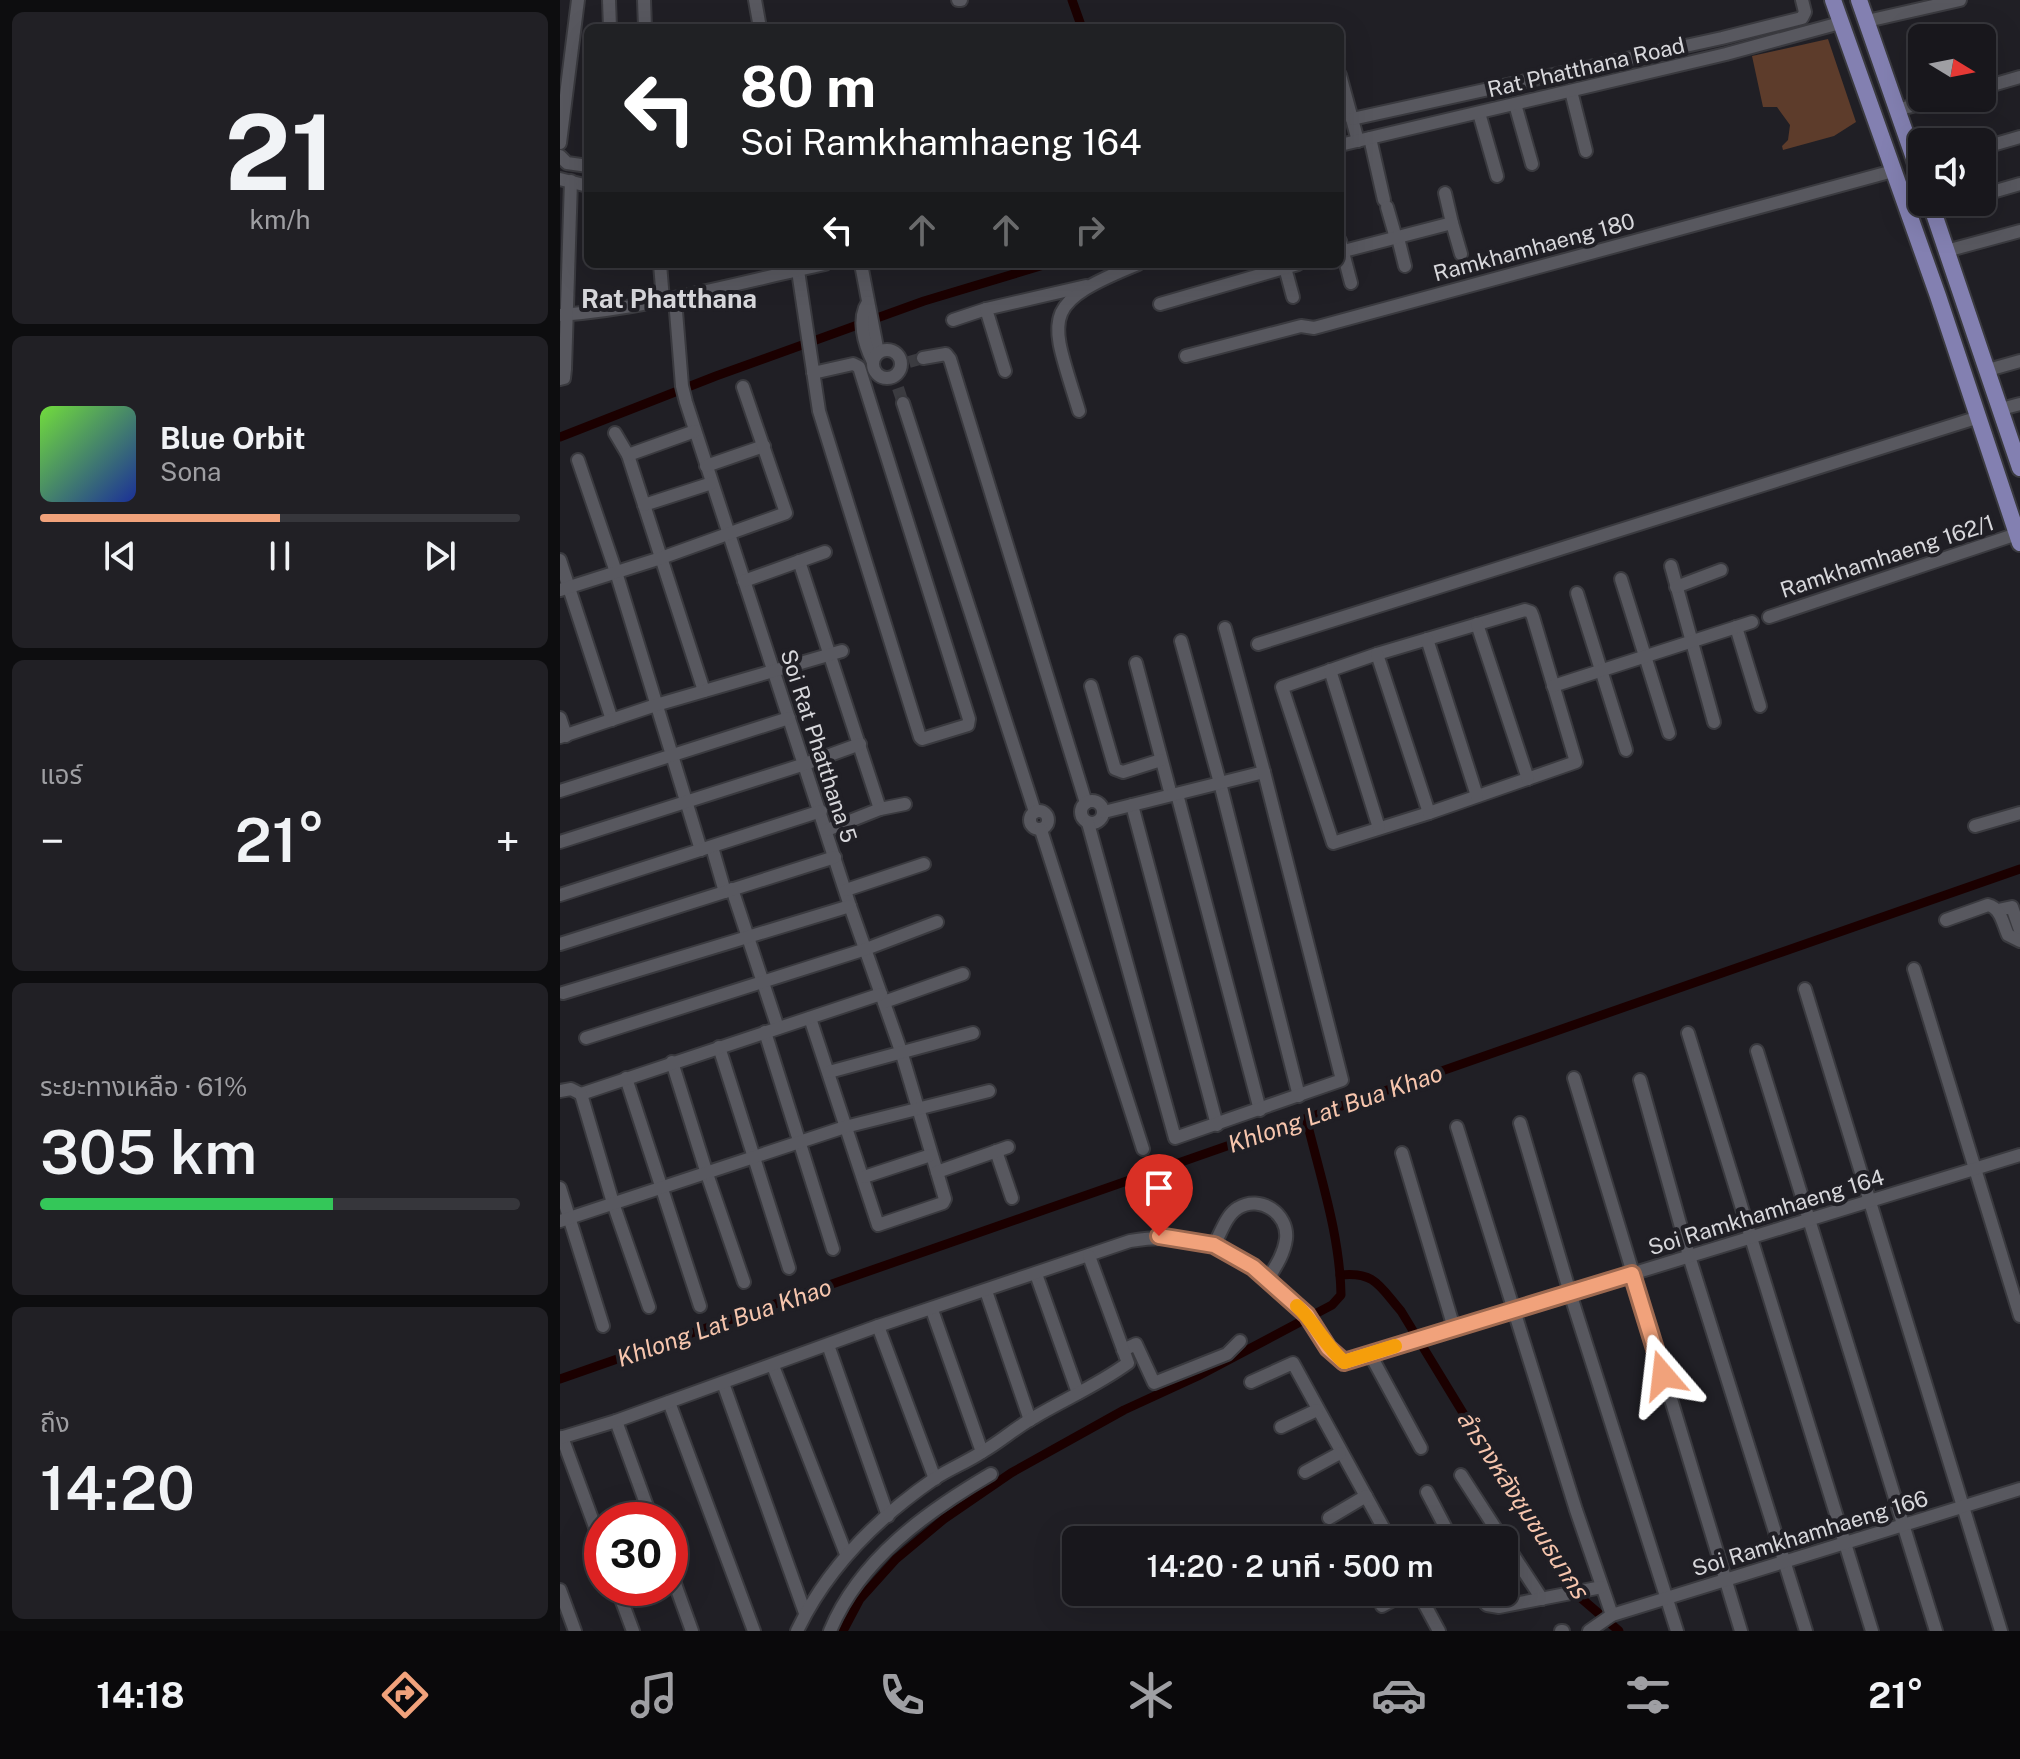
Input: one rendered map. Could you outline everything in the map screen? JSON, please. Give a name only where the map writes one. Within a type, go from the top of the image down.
[{"type":"main road","points":[[1833,0],[2017,527]]},
{"type":"main road","points":[[1859,0],[1908,140]]},
{"type":"main road","points":[[1840,23],[1867,21]]},
{"type":"main road","points":[[1934,216],[2020,468]]},
{"type":"street","points":[[560,143],[578,0]]},
{"type":"street","points":[[609,0],[610,24]]},
{"type":"street","points":[[644,0],[645,24]]},
{"type":"street","points":[[755,0],[759,24]]},
{"type":"street","points":[[1352,119],[1802,18],[1805,12],[1802,0]]},
{"type":"street","points":[[1867,21],[1934,3],[1960,0]]},
{"type":"street","name":"Rat Phatthana Road","points":[[1344,144],[1726,54],[1840,23]]},
{"type":"street","points":[[1722,38],[1726,54]]},
{"type":"street","points":[[1996,84],[2020,77]]},
{"type":"street","points":[[1344,90],[1352,119],[1364,140],[1405,266]]},
{"type":"street","points":[[1571,91],[1586,151]]},
{"type":"street","points":[[1515,104],[1532,164]]},
{"type":"street","points":[[1896,110],[1908,107]]},
{"type":"street","points":[[1479,113],[1497,176]]},
{"type":"street","points":[[1996,144],[2020,137]]},
{"type":"street","points":[[560,156],[567,163],[584,165]]},
{"type":"street","name":"Ramkhamhaeng 180","points":[[1186,356],[1301,326],[1314,328],[1893,171]]},
{"type":"street","points":[[560,379],[564,376],[565,180]]},
{"type":"street","points":[[1996,191],[2020,184]]},
{"type":"street","points":[[1445,193],[1461,254]]},
{"type":"street","points":[[1344,247],[1397,238],[1452,223]]},
{"type":"street","points":[[1946,251],[2020,231]]},
{"type":"street","points":[[1344,258],[1351,283]]},
{"type":"street","name":"Soi Rat Phatthana 5","points":[[661,268],[686,402],[850,906],[901,1051],[945,1201],[879,1226],[864,1177]]},
{"type":"street","points":[[564,315],[609,311],[669,300],[794,268]]},
{"type":"street","points":[[798,268],[807,335],[812,367],[819,411],[920,737],[968,725],[969,719],[859,367],[853,364],[812,367]]},
{"type":"street","points":[[861,268],[875,373],[896,383],[905,363],[898,354],[888,350],[875,358]]},
{"type":"street","points":[[953,320],[986,309],[1089,285],[1129,268]]},
{"type":"street","points":[[1160,304],[1277,268]]},
{"type":"street","points":[[1285,268],[1293,297]]},
{"type":"street","points":[[1079,411],[1056,336],[1063,306],[1089,285]]},
{"type":"street","points":[[986,309],[1005,371]]},
{"type":"street","points":[[923,358],[946,354],[950,359],[1086,803],[1081,815],[1088,823],[1175,1138],[1299,1096],[1342,1078],[1225,628]]},
{"type":"street","points":[[1988,370],[2020,361]]},
{"type":"street","points":[[564,589],[786,513],[743,387]]},
{"type":"street","points":[[903,403],[1035,812],[1047,814],[1049,820],[1041,830],[1143,1149]]},
{"type":"street","points":[[2001,409],[2020,404]]},
{"type":"street","points":[[1258,644],[1979,417]]},
{"type":"street","points":[[628,455],[695,431]]},
{"type":"street","points":[[615,433],[628,455],[704,691]]},
{"type":"street","points":[[706,466],[764,446]]},
{"type":"street","points":[[578,460],[616,572],[686,802],[728,890],[763,982],[801,1142],[833,1249]]},
{"type":"street","points":[[644,505],[712,483]]},
{"type":"street","name":"Ramkhamhaeng 162/1","points":[[1769,617],[2017,527]]},
{"type":"street","points":[[744,581],[825,552]]},
{"type":"street","points":[[560,560],[564,589],[612,720]]},
{"type":"street","points":[[799,561],[836,652],[880,809]]},
{"type":"street","points":[[1671,566],[1714,722]]},
{"type":"street","points":[[1676,587],[1721,570]]},
{"type":"street","points":[[1621,579],[1669,733]]},
{"type":"street","points":[[1577,593],[1626,750]]},
{"type":"street","points":[[1525,610],[1531,612],[1576,762],[1333,843],[1282,687],[1477,624],[1525,610]]},
{"type":"street","points":[[1553,686],[1752,622]]},
{"type":"street","points":[[1477,624],[1528,779]]},
{"type":"street","points":[[1736,627],[1760,706]]},
{"type":"street","points":[[1427,639],[1477,796]]},
{"type":"street","points":[[1181,641],[1299,1096]]},
{"type":"street","points":[[560,718],[563,736],[836,652]]},
{"type":"street","points":[[1377,654],[1429,813]]},
{"type":"street","points":[[1136,663],[1260,1110]]},
{"type":"street","points":[[1330,670],[1379,828]]},
{"type":"street","points":[[1091,686],[1115,769],[1123,772],[1161,760]]},
{"type":"street","points":[[560,791],[789,718]]},
{"type":"street","points":[[560,842],[860,744]]},
{"type":"street","points":[[1104,812],[1264,772]]},
{"type":"street","points":[[1086,803],[1098,802],[1104,812],[1096,824],[1088,823]]},
{"type":"street","points":[[827,830],[880,809],[905,804]]},
{"type":"street","points":[[1132,805],[1217,1125]]},
{"type":"street","points":[[560,895],[821,811]]},
{"type":"street","points":[[1975,826],[2020,813]]},
{"type":"street","points":[[560,944],[835,857]]},
{"type":"street","points":[[846,890],[924,864]]},
{"type":"street","points":[[1946,920],[1988,905],[1998,910],[2012,907],[2020,930]]},
{"type":"street","points":[[563,993],[850,906]]},
{"type":"street","points":[[1998,910],[2008,935],[2020,941]]},
{"type":"street","points":[[586,1038],[866,949],[937,922]]},
{"type":"street","points":[[1914,969],[2020,1316]]},
{"type":"street","points":[[560,1091],[571,1089],[581,1094],[810,1018],[963,974]]},
{"type":"street","points":[[1805,989],[2001,1631]]},
{"type":"street","points":[[810,1018],[864,1177],[931,1155]]},
{"type":"street","points":[[829,1072],[973,1033]]},
{"type":"street","points":[[1688,1033],[1872,1631]]},
{"type":"street","points":[[719,1047],[789,1268]]},
{"type":"street","points":[[1757,1051],[1936,1631]]},
{"type":"street","points":[[672,1062],[744,1282]]},
{"type":"street","points":[[626,1078],[700,1306]]},
{"type":"street","points":[[1574,1078],[1741,1631]]},
{"type":"street","points":[[1640,1080],[1689,1256],[1806,1631]]},
{"type":"street","points":[[565,1220],[845,1127],[989,1091]]},
{"type":"street","points":[[581,1094],[613,1203],[649,1307]]},
{"type":"street","points":[[1520,1123],[1570,1293],[1677,1631]]},
{"type":"street","points":[[1457,1127],[1602,1587],[1608,1618]]},
{"type":"street","points":[[937,1172],[1002,1149],[1012,1198]]},
{"type":"street","points":[[1402,1153],[1454,1328]]},
{"type":"street","name":"Soi Ramkhamhaeng 164","points":[[1268,1279],[1310,1319],[1328,1348],[1344,1362],[2020,1155]]},
{"type":"street","points":[[560,1188],[565,1220],[603,1326]]},
{"type":"street","points":[[585,1502],[561,1437],[616,1421],[878,1326],[1130,1241],[1159,1236],[1214,1245],[1241,1259],[1268,1279],[1284,1252],[1287,1234],[1280,1216],[1268,1206],[1252,1203],[1240,1206],[1230,1215],[1214,1245]]},
{"type":"street","points":[[797,1631],[805,1613],[846,1554],[888,1516],[935,1479],[1030,1420],[1104,1381],[1128,1363],[1089,1256]]},
{"type":"street","points":[[1036,1274],[1078,1393]]},
{"type":"street","points":[[986,1291],[1030,1420]]},
{"type":"street","points":[[932,1310],[982,1452]]},
{"type":"street","points":[[878,1326],[935,1479]]},
{"type":"street","points":[[1123,1350],[1136,1344],[1154,1383],[1227,1354],[1240,1341]]},
{"type":"street","points":[[828,1345],[888,1516]]},
{"type":"street","points":[[1370,1354],[1421,1448]]},
{"type":"street","points":[[1251,1382],[1292,1362],[1382,1526]]},
{"type":"street","points":[[773,1366],[846,1554]]},
{"type":"street","points":[[723,1383],[805,1613]]},
{"type":"street","points":[[669,1402],[754,1631]]},
{"type":"street","points":[[1281,1427],[1317,1410]]},
{"type":"street","points":[[616,1421],[645,1502]]},
{"type":"street","points":[[1305,1472],[1340,1453]]},
{"type":"street","points":[[830,1631],[852,1589],[890,1545],[954,1496],[991,1474]]},
{"type":"street","points":[[1461,1475],[1495,1526]]},
{"type":"street","name":"Soi Ramkhamhaeng 166","points":[[1589,1631],[1608,1618],[1667,1598],[2020,1489]]},
{"type":"street","points":[[1427,1492],[1445,1526]]},
{"type":"street","points":[[1329,1518],[1366,1496]]},
{"type":"street","points":[[1518,1562],[1542,1599]]},
{"type":"street","points":[[1518,1602],[1602,1587]]},
{"type":"street","points":[[560,1590],[575,1631]]},
{"type":"street","points":[[624,1606],[633,1631]]},
{"type":"street","points":[[683,1606],[692,1631]]},
{"type":"street","points":[[1426,1606],[1439,1631]]},
{"type":"shaded area","points":[[1828,39],[1856,122],[1834,136],[1783,150],[1790,125],[1777,107],[1763,107],[1752,56]]},
{"type":"waterway","points":[[1072,0],[1081,24]]},
{"type":"waterway","points":[[560,437],[716,376],[924,301],[1034,268]]},
{"type":"waterway","name":"Khlong Lat Bua Khao","points":[[560,1379],[2020,869]]},
{"type":"waterway","points":[[843,1631],[860,1599],[896,1559],[944,1519],[1011,1473],[1124,1410],[1198,1376],[1332,1305],[1341,1295],[1337,1251],[1307,1122]]},
{"type":"waterway","name":"ลำรางหลังชุมชนธนากร","points":[[1340,1275],[1352,1274],[1376,1282],[1401,1311],[1538,1536],[1582,1599],[1619,1631]]},
{"type":"tunnel","points":[[909,362],[923,358]]},
{"type":"tunnel","points":[[898,388],[903,403]]},
{"type":"slow traffic","points":[[1297,1306],[1307,1315],[1328,1348],[1344,1362],[1395,1346]]},
{"type":"district","name":"Rat Phatthana","points":[[669,298]]},
{"type":"route","points":[[1159,1236],[1214,1245],[1253,1267],[1307,1315],[1328,1348],[1344,1362],[1632,1274],[1663,1375]]}]
